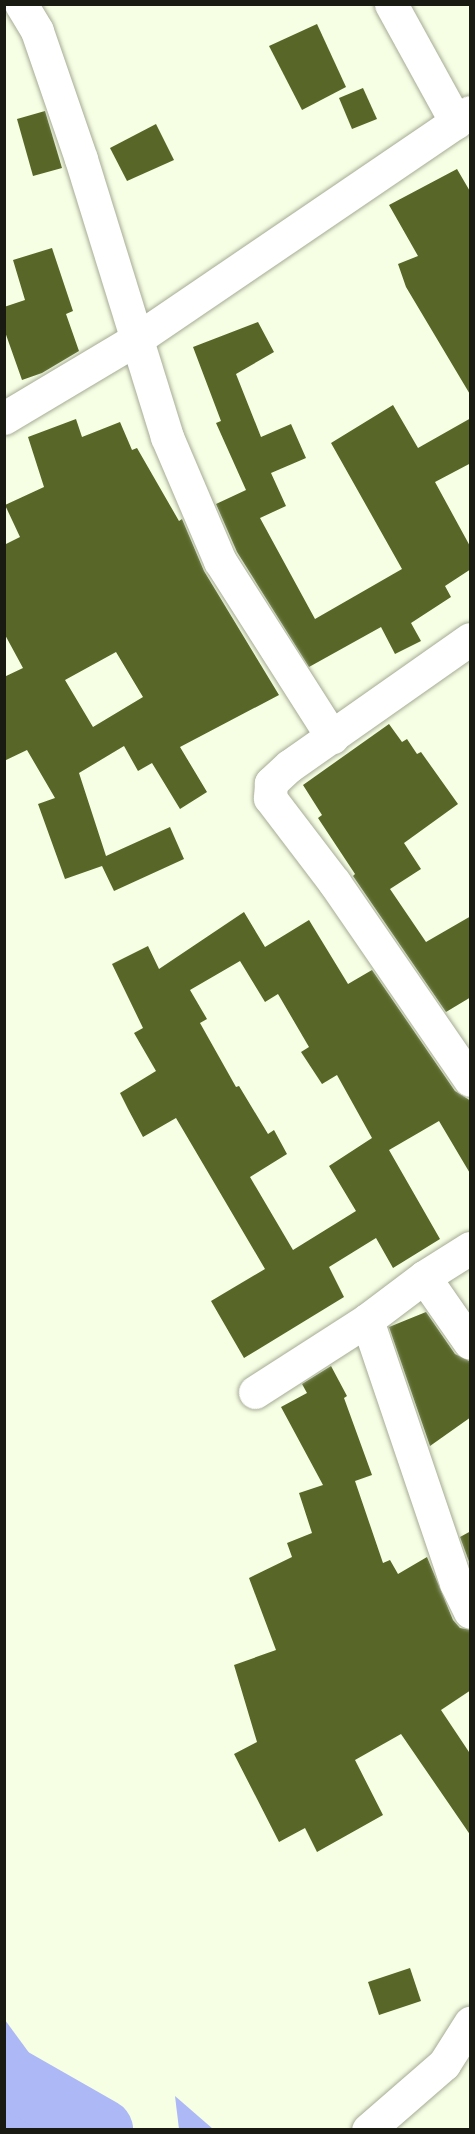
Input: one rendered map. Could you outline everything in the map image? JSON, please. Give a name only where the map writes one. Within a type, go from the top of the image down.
[{"type":"street","points":[[21,4],[37,31],[138,338],[166,437],[220,561],[332,737]]},
{"type":"street","points":[[4,418],[138,338],[463,117],[391,4]]},
{"type":"street","points":[[471,639],[271,783],[270,798],[341,892],[471,1080]]},
{"type":"street","points":[[255,1392],[367,1320],[424,1276],[471,1248]]},
{"type":"street","points":[[424,1276],[471,1343]]},
{"type":"street","points":[[367,1320],[456,1583],[471,1612]]},
{"type":"street","points":[[368,2130],[444,2064],[471,2023]]},
{"type":"water","points":[[5,2020],[85,2129],[5,2129]]},
{"type":"water","points":[[175,2096],[213,2129],[179,2129]]},
{"type":"building","points":[[317,24],[346,87],[302,110],[269,46]]},
{"type":"building","points":[[363,88],[377,119],[352,129],[339,98]]},
{"type":"building","points":[[45,111],[62,168],[33,176],[17,119]]},
{"type":"building","points":[[156,124],[174,160],[127,181],[110,148]]},
{"type":"building","points":[[457,169],[471,193],[471,396],[406,287],[398,264],[418,256],[389,205]]},
{"type":"building","points":[[52,248],[73,311],[66,314],[79,351],[42,373],[22,380],[4,329],[4,307],[25,300],[13,260]]},
{"type":"building","points":[[258,322],[274,352],[236,374],[261,437],[291,424],[306,458],[271,473],[286,506],[260,518],[315,619],[402,569],[331,443],[393,405],[418,448],[471,418],[471,463],[435,482],[471,548],[471,569],[445,586],[451,597],[411,623],[421,641],[395,654],[381,627],[309,667],[237,552],[216,504],[246,490],[216,423],[221,421],[193,347]]},
{"type":"building","points":[[76,419],[82,437],[120,422],[132,450],[137,448],[179,521],[182,519],[204,571],[279,695],[180,747],[207,792],[180,809],[152,763],[138,771],[124,746],[79,773],[106,856],[170,827],[184,859],[114,891],[102,866],[65,879],[38,804],[55,798],[27,750],[4,761],[4,677],[23,668],[4,633],[4,545],[20,537],[5,505],[44,487],[28,437]],"holes":[[[116,652],[143,697],[93,727],[65,680]]]},
{"type":"building","points":[[389,724],[402,742],[407,739],[417,754],[421,752],[458,804],[404,843],[421,869],[390,889],[426,942],[471,916],[471,997],[446,1012],[353,876],[355,874],[318,818],[322,815],[303,785]]},
{"type":"building","points":[[244,912],[265,947],[309,920],[348,984],[372,970],[455,1091],[471,1101],[471,1175],[439,1121],[389,1150],[440,1239],[393,1268],[376,1238],[329,1267],[344,1297],[244,1358],[211,1301],[265,1269],[176,1118],[143,1137],[120,1093],[156,1071],[134,1033],[143,1028],[112,964],[148,946],[159,969]],"holes":[[[240,961],[265,1002],[278,994],[309,1047],[301,1052],[322,1084],[337,1075],[372,1138],[329,1166],[356,1211],[293,1250],[250,1177],[287,1154],[274,1130],[268,1134],[239,1086],[236,1087],[200,1023],[207,1019],[190,990]]]},
{"type":"building","points":[[426,1312],[455,1354],[471,1362],[471,1417],[430,1446],[389,1327]]},
{"type":"building","points":[[331,1366],[347,1396],[344,1398],[372,1475],[355,1481],[383,1563],[390,1560],[398,1574],[427,1557],[453,1620],[460,1628],[471,1630],[471,1690],[441,1710],[471,1755],[471,1836],[401,1734],[355,1760],[383,1815],[317,1852],[305,1828],[279,1842],[234,1754],[257,1742],[234,1665],[276,1650],[249,1578],[292,1557],[287,1543],[312,1533],[299,1493],[323,1485],[281,1407],[307,1393],[302,1384]]},
{"type":"building","points":[[471,1531],[471,1567],[460,1537]]},
{"type":"building","points":[[410,1968],[421,2001],[379,2015],[368,1982]]},
{"type":"waterway","points":[[4,2074],[102,2130]]}]
